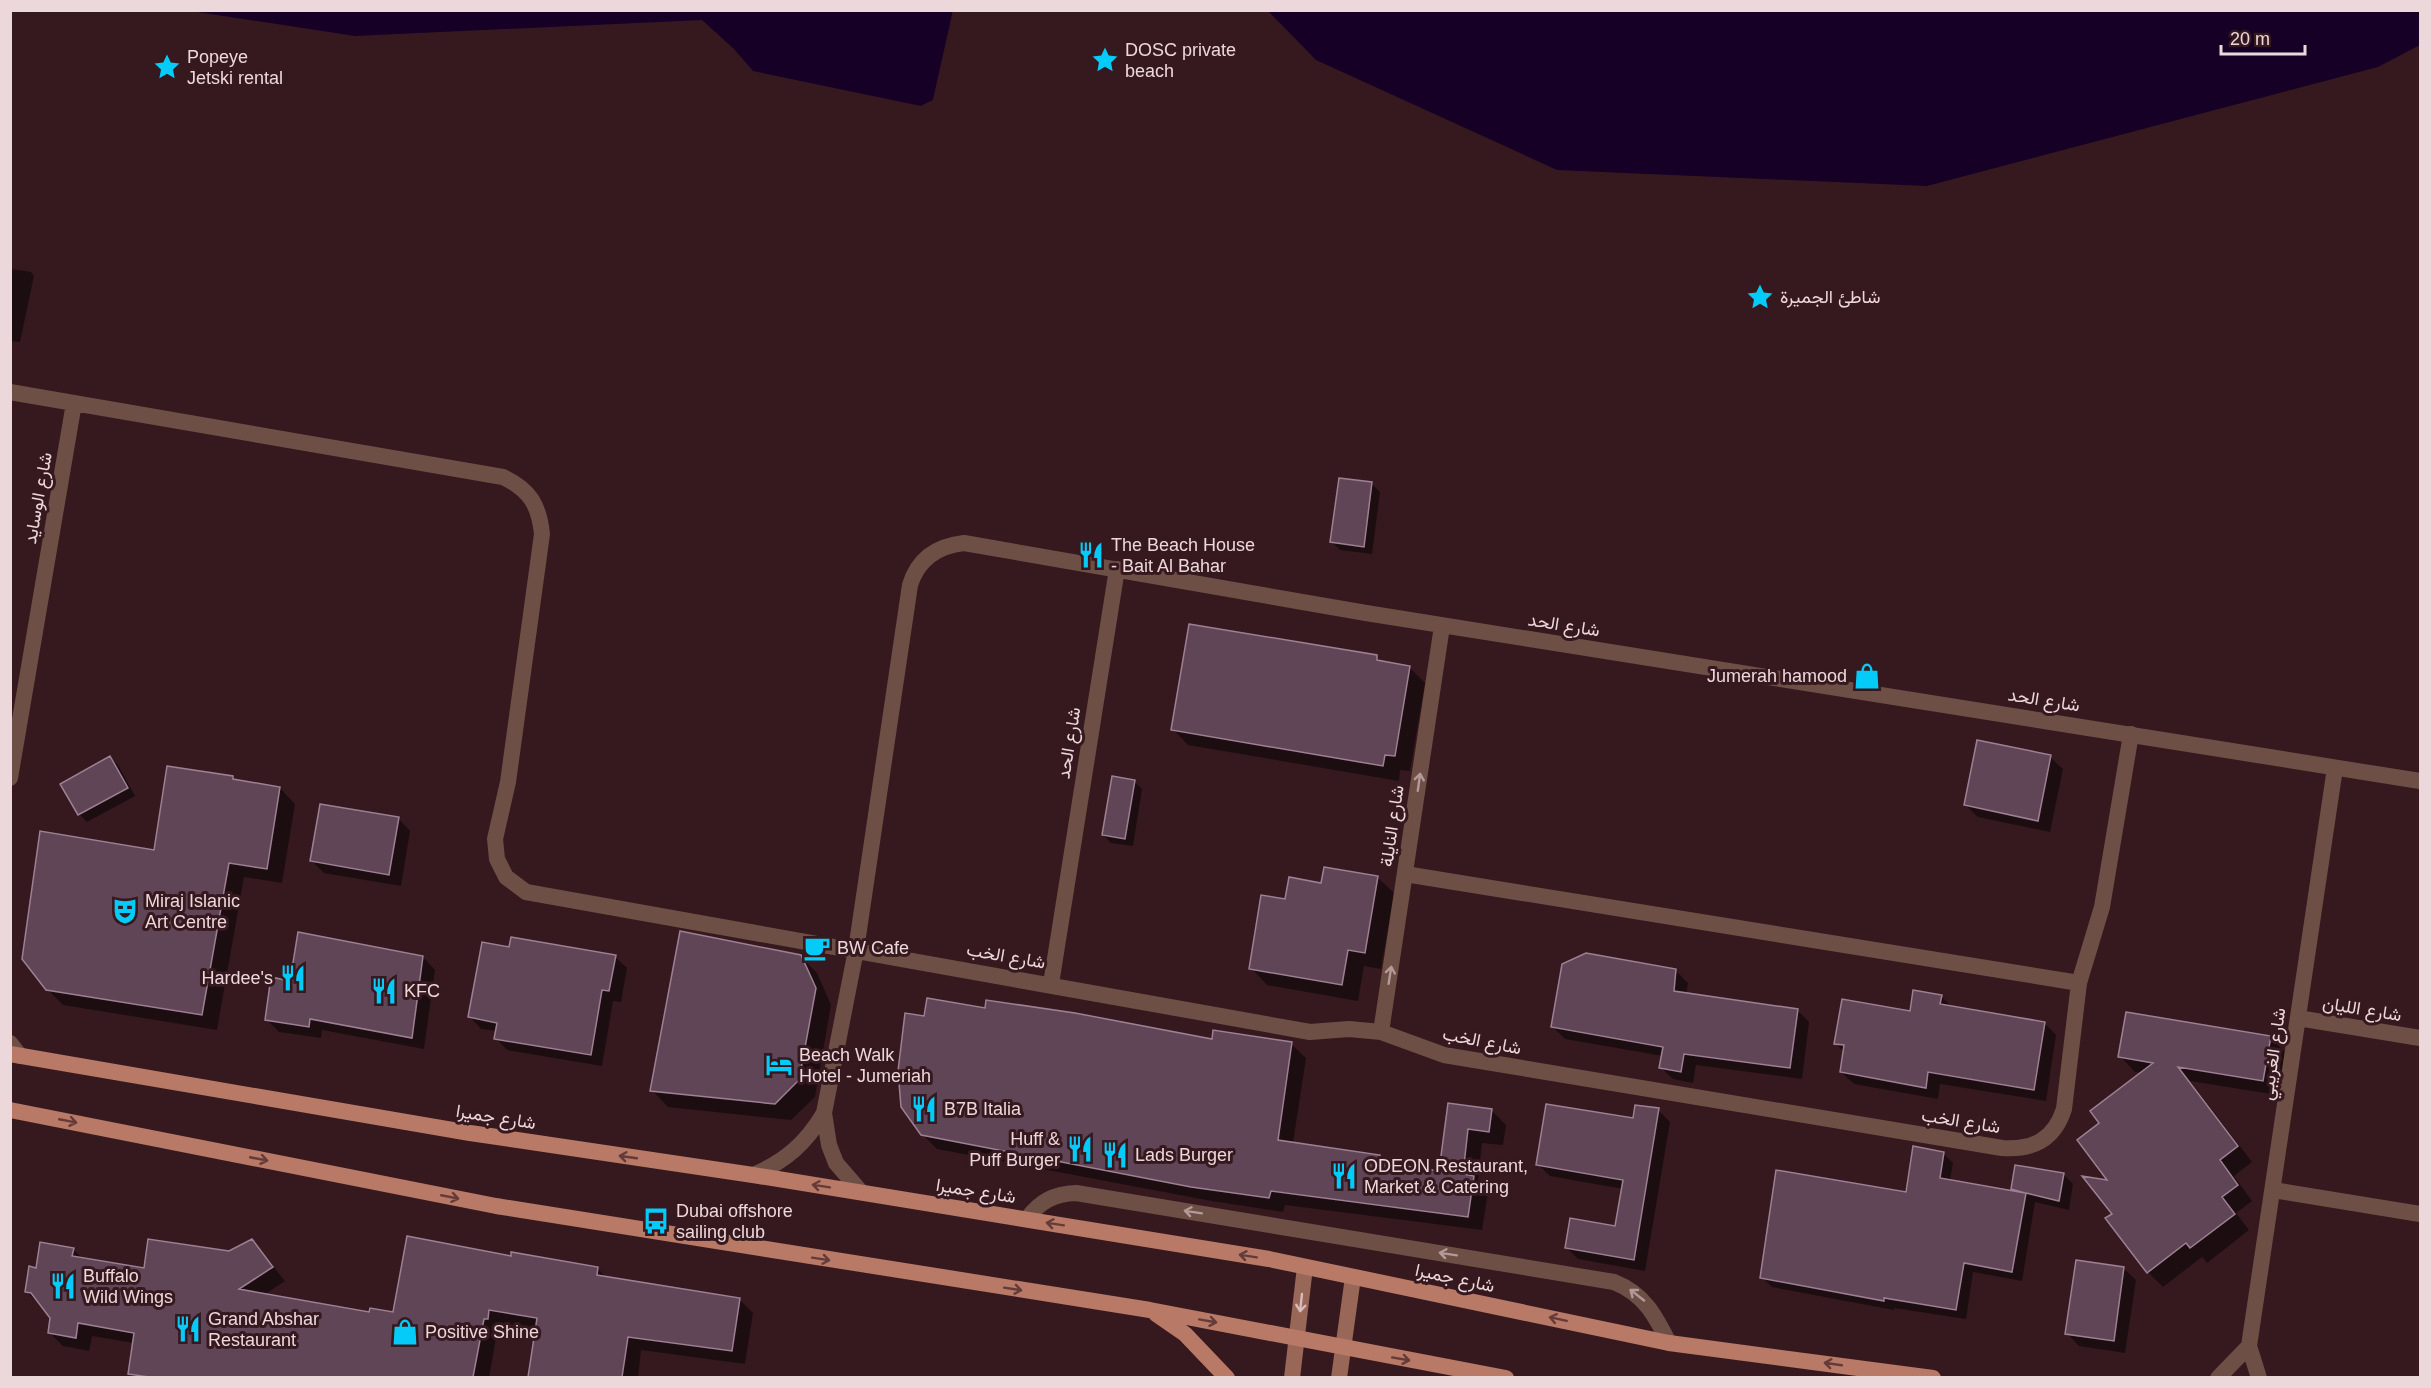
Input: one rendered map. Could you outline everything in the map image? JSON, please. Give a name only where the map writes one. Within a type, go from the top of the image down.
[{"type":"main road","name":"شارع جميرا","points":[[14,1051],[447,1129],[861,1192],[1305,1267],[1669,1343],[1933,1377]]},
{"type":"main road","points":[[10,1110],[496,1206],[1150,1310],[1505,1377]]},
{"type":"main road","points":[[1292,1377],[1305,1267]]},
{"type":"main road","points":[[1339,1377],[1353,1277]]},
{"type":"main road","points":[[1150,1310],[1185,1334],[1216,1363],[1227,1377]]},
{"type":"street","points":[[10,392],[74,403]]},
{"type":"street","name":"شارع الوسايد","points":[[10,778],[74,403]]},
{"type":"street","name":"شارع الخب","points":[[74,403],[503,477],[519,484],[532,497],[540,514],[542,534],[508,782],[495,839],[497,859],[506,877],[526,892],[1310,1032],[1349,1029],[1381,1032],[1426,1050],[1454,1057],[2019,1149],[2043,1141],[2060,1122],[2066,1097],[2079,983],[2102,907],[2131,734]]},
{"type":"street","points":[[861,1192],[836,1163],[829,1146],[824,1113],[856,950],[910,585],[921,563],[940,548],[964,543],[1117,569]]},
{"type":"street","name":"شارع الحد","points":[[1051,984],[1117,569],[1442,626],[2421,781]]},
{"type":"street","name":"شارع النايلة","points":[[1381,1032],[1442,626]]},
{"type":"street","name":"شارع الغريبي","points":[[2259,1377],[2249,1346],[2335,768]]},
{"type":"street","points":[[1405,874],[2079,983]]},
{"type":"street","name":"شارع الليان","points":[[2298,1018],[2421,1038]]},
{"type":"street","points":[[753,1175],[788,1158],[808,1137],[824,1113]]},
{"type":"street","points":[[2273,1190],[2421,1214]]},
{"type":"street","points":[[1027,1219],[1035,1207],[1048,1198],[1062,1193],[1076,1193],[1614,1281],[1644,1300],[1653,1311],[1669,1343]]},
{"type":"street","points":[[2218,1377],[2249,1346]]},
{"type":"shaded area","points":[[2420,10],[2420,45],[2378,67],[1927,186],[1557,170],[1316,60],[1268,11]]},
{"type":"shaded area","points":[[191,11],[953,11],[933,100],[921,106],[753,71],[734,49],[702,20],[355,36]]},
{"type":"pier","points":[[956,10],[936,101],[925,107],[921,106],[933,100],[953,11]]},
{"type":"building","points":[[1339,478],[1372,482],[1364,547],[1330,542]]},
{"type":"building","points":[[1189,624],[1377,655],[1377,660],[1410,666],[1395,756],[1385,755],[1383,766],[1171,730]]},
{"type":"building","points":[[1977,740],[2051,755],[2038,821],[1964,805]]},
{"type":"building","points":[[110,756],[128,788],[78,815],[60,784]]},
{"type":"building","name":"Miraj Islanic Art Centre","points":[[167,766],[233,776],[233,779],[280,787],[267,869],[229,863],[202,1015],[46,990],[22,959],[40,831],[154,850]]},
{"type":"building","points":[[1112,776],[1135,780],[1125,839],[1102,835]]},
{"type":"building","points":[[320,804],[399,817],[389,875],[310,861]]},
{"type":"building","points":[[1324,867],[1378,876],[1365,953],[1348,950],[1342,985],[1249,969],[1261,895],[1285,899],[1289,877],[1321,883]]},
{"type":"building","points":[[680,931],[801,955],[816,988],[799,1080],[775,1104],[650,1091]]},
{"type":"building","points":[[298,932],[423,956],[412,1038],[310,1019],[309,1027],[265,1020],[271,977],[290,981]]},
{"type":"building","points":[[511,937],[616,955],[609,991],[602,990],[591,1055],[494,1039],[497,1023],[468,1017],[482,942],[509,947]]},
{"type":"building","points":[[1586,953],[1676,969],[1674,991],[1798,1009],[1790,1068],[1684,1054],[1681,1072],[1659,1068],[1663,1047],[1551,1027],[1562,964]]},
{"type":"building","points":[[1913,990],[1942,995],[1940,1004],[2045,1022],[2034,1090],[1928,1072],[1926,1088],[1840,1072],[1844,1045],[1834,1044],[1842,999],[1910,1011]]},
{"type":"building","points":[[927,998],[985,1008],[986,1000],[1075,1013],[1212,1039],[1213,1030],[1292,1042],[1278,1140],[1380,1155],[1378,1162],[1439,1171],[1448,1103],[1492,1109],[1489,1132],[1468,1129],[1463,1174],[1474,1176],[1468,1217],[1271,1191],[1269,1198],[1191,1187],[921,1135],[901,1107],[898,1071],[905,1013],[924,1016]]},
{"type":"building","points":[[2126,1012],[2271,1036],[2263,1081],[2178,1067],[2238,1146],[2220,1160],[2238,1185],[2222,1197],[2235,1214],[2190,1248],[2186,1243],[2147,1273],[2105,1218],[2112,1214],[2082,1176],[2107,1180],[2077,1140],[2099,1123],[2090,1111],[2153,1063],[2118,1057]]},
{"type":"building","points":[[1546,1104],[1633,1118],[1635,1105],[1659,1108],[1634,1260],[1565,1248],[1570,1218],[1615,1226],[1623,1180],[1536,1165]]},
{"type":"building","points":[[1913,1146],[1944,1152],[1940,1178],[2025,1193],[2011,1189],[2015,1165],[2064,1173],[2059,1201],[2026,1193],[2012,1272],[1964,1263],[1956,1310],[1884,1298],[1884,1301],[1760,1278],[1776,1170],[1906,1192]]},
{"type":"building","points":[[407,1236],[511,1256],[511,1252],[598,1267],[597,1275],[740,1298],[732,1351],[628,1337],[622,1377],[528,1377],[537,1318],[489,1310],[488,1319],[484,1319],[473,1377],[149,1377],[128,1374],[134,1333],[78,1323],[76,1338],[48,1333],[50,1318],[31,1293],[25,1292],[29,1266],[36,1268],[40,1242],[74,1248],[72,1256],[144,1268],[148,1239],[229,1251],[252,1239],[273,1267],[239,1289],[369,1312],[370,1308],[393,1312]]},
{"type":"building","points":[[2076,1260],[2124,1267],[2114,1341],[2065,1334]]},
{"type":"place","name":"DOSC private beach","points":[[1105,60]]},
{"type":"place","name":"Popeye Jetski rental","points":[[167,67]]},
{"type":"place","name":"شاطئ الجميرة","points":[[1760,297]]},
{"type":"place","name":"The Beach House - Bait Al Bahar","points":[[1091,555]]},
{"type":"place","name":"Jumerah hamood","points":[[1867,676]]},
{"type":"place","name":"Miraj Islanic Art Centre","points":[[125,911]]},
{"type":"place","name":"BW Cafe","points":[[817,948]]},
{"type":"place","name":"Hardee's","points":[[293,978]]},
{"type":"place","name":"KFC","points":[[384,991]]},
{"type":"place","name":"Beach Walk Hotel - Jumeriah","points":[[779,1065]]},
{"type":"place","name":"B7B Italia","points":[[924,1109]]},
{"type":"place","name":"Huff & Puff Burger","points":[[1080,1149]]},
{"type":"place","name":"Lads Burger","points":[[1115,1155]]},
{"type":"place","name":"ODEON Restaurant, Market & Catering","points":[[1344,1176]]},
{"type":"place","name":"Dubai offshore sailing club","points":[[656,1221]]},
{"type":"place","name":"Buffalo Wild Wings","points":[[63,1286]]},
{"type":"place","name":"Grand Abshar Restaurant","points":[[188,1329]]},
{"type":"place","name":"Positive Shine","points":[[405,1332]]}]
